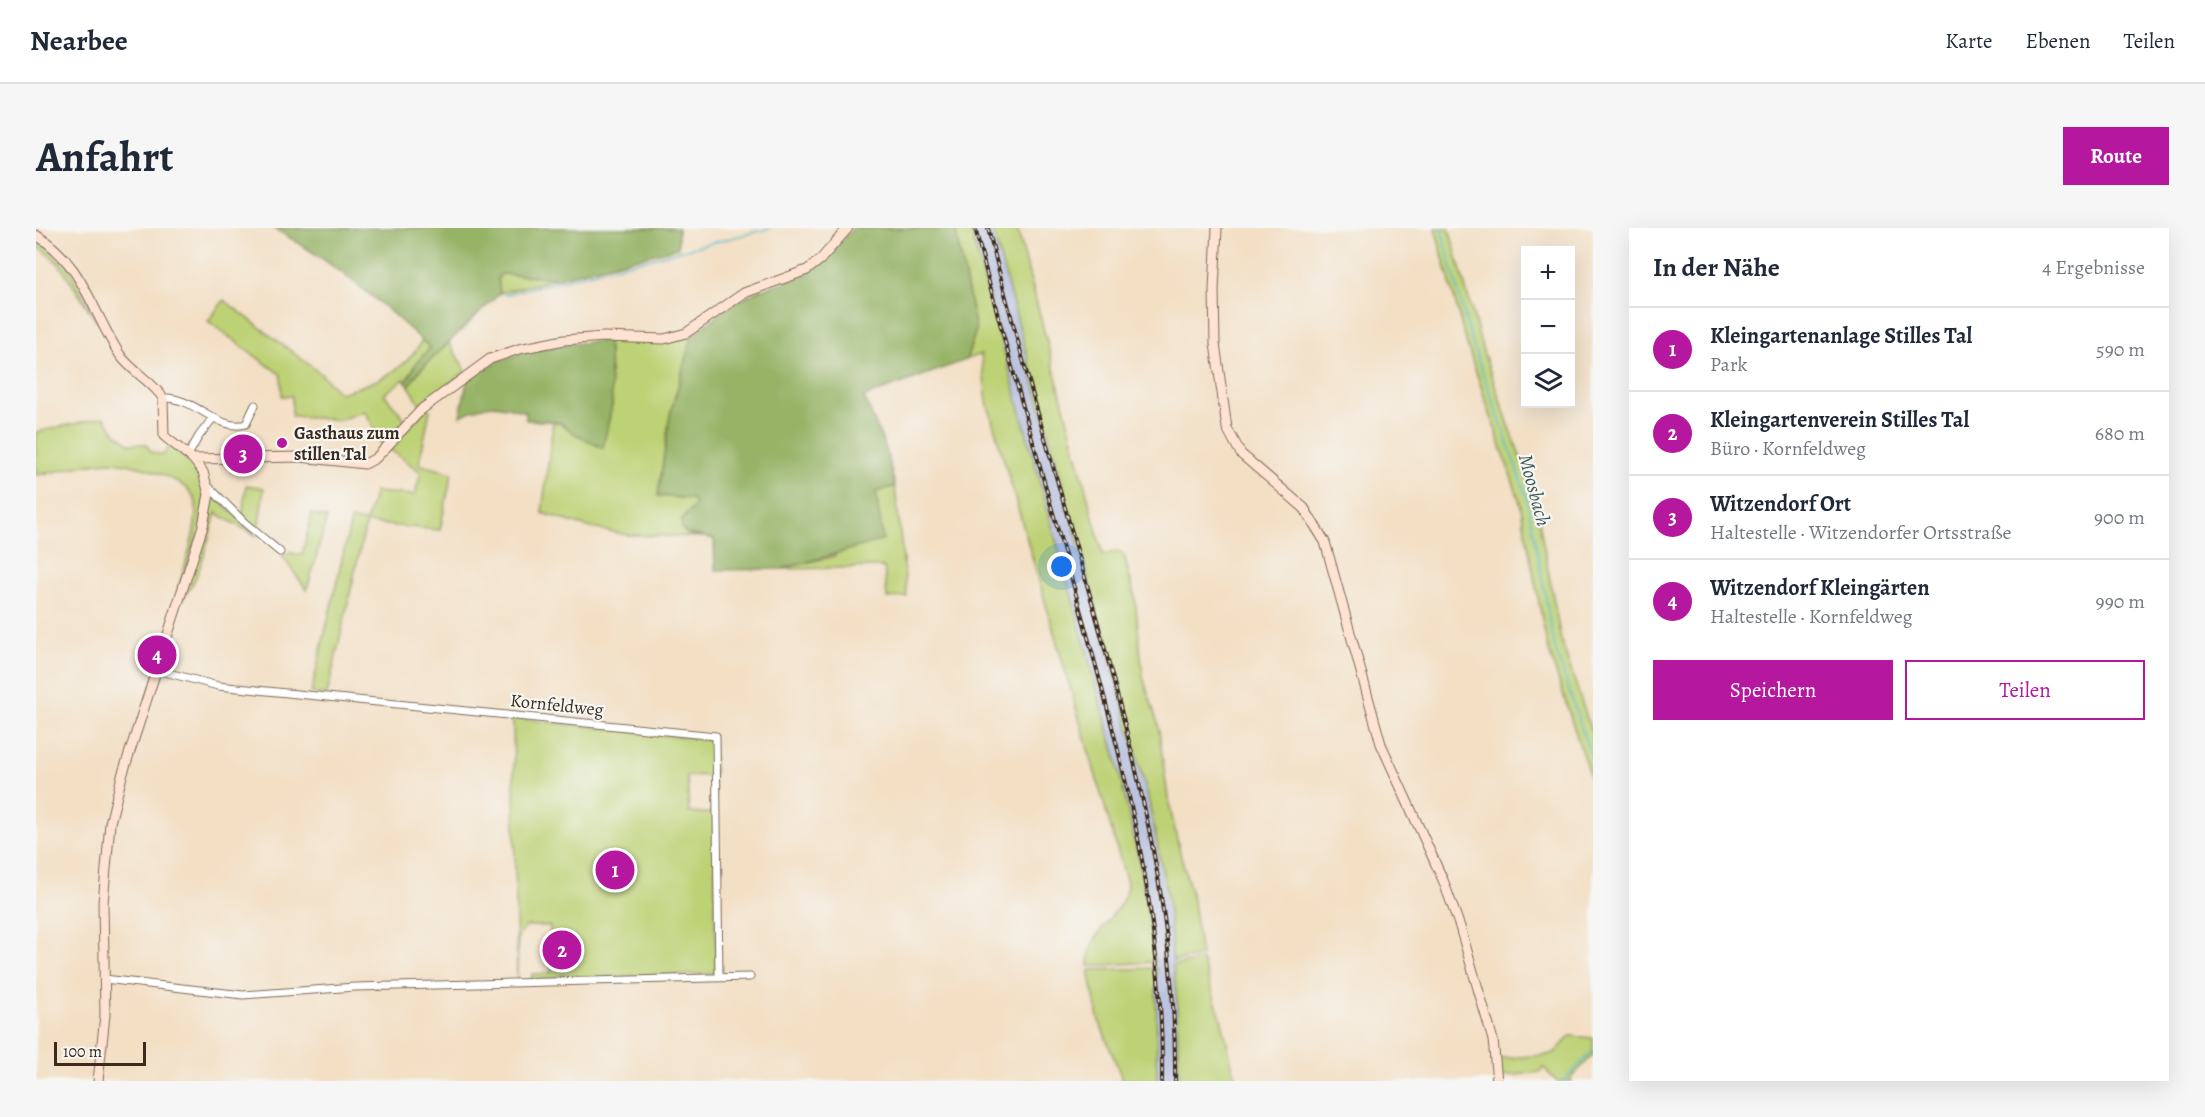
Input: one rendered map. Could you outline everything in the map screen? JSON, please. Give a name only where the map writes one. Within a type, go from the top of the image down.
[{"type":"street","points":[[190,457],[300,457],[365,464],[376,458],[422,409],[471,370],[490,359],[519,349],[578,338],[655,339],[679,336],[693,330],[744,293],[807,270],[820,260],[848,228]]},
{"type":"street","points":[[1217,228],[1215,336],[1227,428],[1238,450],[1298,502],[1321,534],[1339,588],[1379,737],[1451,901],[1491,1033],[1497,1081]]},
{"type":"street","points":[[40,237],[66,259],[77,274],[125,361],[163,398],[198,407],[213,418],[243,426],[248,422],[255,405]]},
{"type":"street","points":[[98,1081],[105,1016],[103,903],[110,823],[122,776],[205,519],[208,486],[203,472],[190,457],[164,436],[163,398]]},
{"type":"street","points":[[190,457],[199,436],[213,418]]},
{"type":"street","points":[[208,486],[245,523],[280,552]]},
{"type":"street","name":"Kornfeldweg","points":[[157,670],[218,686],[716,736],[719,977]]},
{"type":"street","points":[[104,979],[243,995],[355,987],[750,977]]},
{"type":"shaded area","points":[[970,228],[992,228],[1148,797],[1170,923],[1177,1002],[1179,1081],[1157,1081],[1154,953],[1127,801]]},
{"type":"green space","points":[[273,228],[678,228],[678,248],[559,278],[501,274],[498,278],[500,293],[419,371],[409,386],[406,382],[417,362],[430,348],[355,283],[315,254]]},
{"type":"green space","points":[[853,228],[955,228],[976,330],[966,360],[864,397],[886,449],[895,486],[876,492],[883,540],[782,569],[715,570],[714,539],[688,534],[682,529],[681,521],[695,505],[692,499],[658,496],[670,415],[692,336],[731,305],[759,290],[802,276],[823,262]]},
{"type":"green space","points":[[955,228],[970,228],[1116,758],[1140,865],[1155,962],[1089,966],[1094,941],[1120,904],[1127,883],[987,402],[981,354],[966,360],[976,330]]},
{"type":"green space","points":[[992,228],[1017,228],[1103,555],[1119,551],[1124,555],[1135,598],[1143,677],[1158,724],[1168,798],[1192,895],[1201,956],[1173,962],[1168,900],[1148,797]]},
{"type":"green space","points":[[1435,228],[1449,228],[1483,351],[1535,499],[1561,640],[1593,736],[1593,786],[1547,645],[1520,503],[1466,342]]},
{"type":"green space","points":[[36,238],[69,268],[97,322],[59,264],[36,245]]},
{"type":"green space","points":[[501,274],[559,278],[500,293],[498,278]]},
{"type":"green space","points":[[224,300],[320,373],[340,393],[376,380],[398,368],[415,351],[422,340],[431,348],[417,362],[406,382],[404,379],[384,394],[406,420],[383,447],[365,411],[339,420],[292,416],[292,396],[282,396],[281,375],[208,321]]},
{"type":"green space","points":[[692,336],[670,415],[658,495],[692,499],[695,505],[692,512],[684,516],[688,534],[702,537],[628,535],[587,527],[542,513],[553,422],[563,425],[602,448],[612,405],[608,340]]},
{"type":"green space","points":[[608,340],[612,405],[603,448],[575,434],[560,422],[526,420],[526,412],[507,407],[485,406],[460,416],[468,377],[486,367],[536,349]]},
{"type":"green space","points":[[449,343],[466,371],[420,404],[409,386],[419,371]]},
{"type":"green space","points":[[427,408],[430,410],[419,464],[452,473],[440,530],[366,523],[327,695],[311,693],[351,520],[366,522],[375,492],[415,495],[421,472],[388,448]]},
{"type":"green space","points":[[104,417],[116,433],[130,444],[146,444],[151,452],[163,455],[170,446],[196,466],[202,479],[203,513],[199,532],[176,599],[195,527],[196,515],[196,504],[192,495],[184,487],[145,469],[109,462],[36,475],[36,432]]},
{"type":"green space","points":[[246,485],[264,488],[258,531],[242,518]]},
{"type":"green space","points":[[895,486],[907,597],[887,598],[884,567],[782,569],[835,556],[876,492]]},
{"type":"green space","points":[[212,494],[257,536],[216,513],[194,582],[181,601],[206,527]]},
{"type":"green space","points":[[312,514],[327,518],[307,590],[282,556],[285,552],[302,555]]},
{"type":"green space","points":[[513,718],[712,740],[715,775],[687,776],[689,813],[713,813],[714,782],[716,971],[713,974],[531,979],[532,974],[551,973],[550,926],[527,926],[518,936],[517,980]]},
{"type":"green space","points":[[1202,960],[1221,1018],[1236,1081],[1179,1081],[1177,1002],[1173,966]]},
{"type":"green space","points":[[1156,968],[1157,1081],[1123,1081],[1098,1018],[1089,970]]},
{"type":"green space","points":[[1570,1036],[1593,1038],[1593,1055],[1571,1078],[1572,1081],[1556,1081],[1544,1068],[1539,1072],[1500,1077],[1498,1059],[1554,1054]]},
{"type":"waterway","points":[[504,295],[771,228]]},
{"type":"waterway","name":"Moosbach","points":[[1441,228],[1470,336],[1527,498],[1555,648],[1593,762]]},
{"type":"waterway","points":[[1563,1081],[1593,1051]]},
{"type":"railway","points":[[975,228],[1097,668],[1139,842],[1156,959],[1161,1020],[1162,1081]]},
{"type":"railway","points":[[988,228],[1026,373],[1111,671],[1140,786],[1162,902],[1174,1021],[1175,1081]]},
{"type":"place","name":"Gasthaus zum stillen Tal","points":[[282,443]]},
{"type":"place","name":"Witzendorf Ort","points":[[243,454]]},
{"type":"place","name":"Witzendorf Kleingärten","points":[[157,655]]},
{"type":"place","name":"Kleingartenanlage Stilles Tal","points":[[615,870]]},
{"type":"place","name":"Kleingartenverein Stilles Tal","points":[[562,950]]}]
